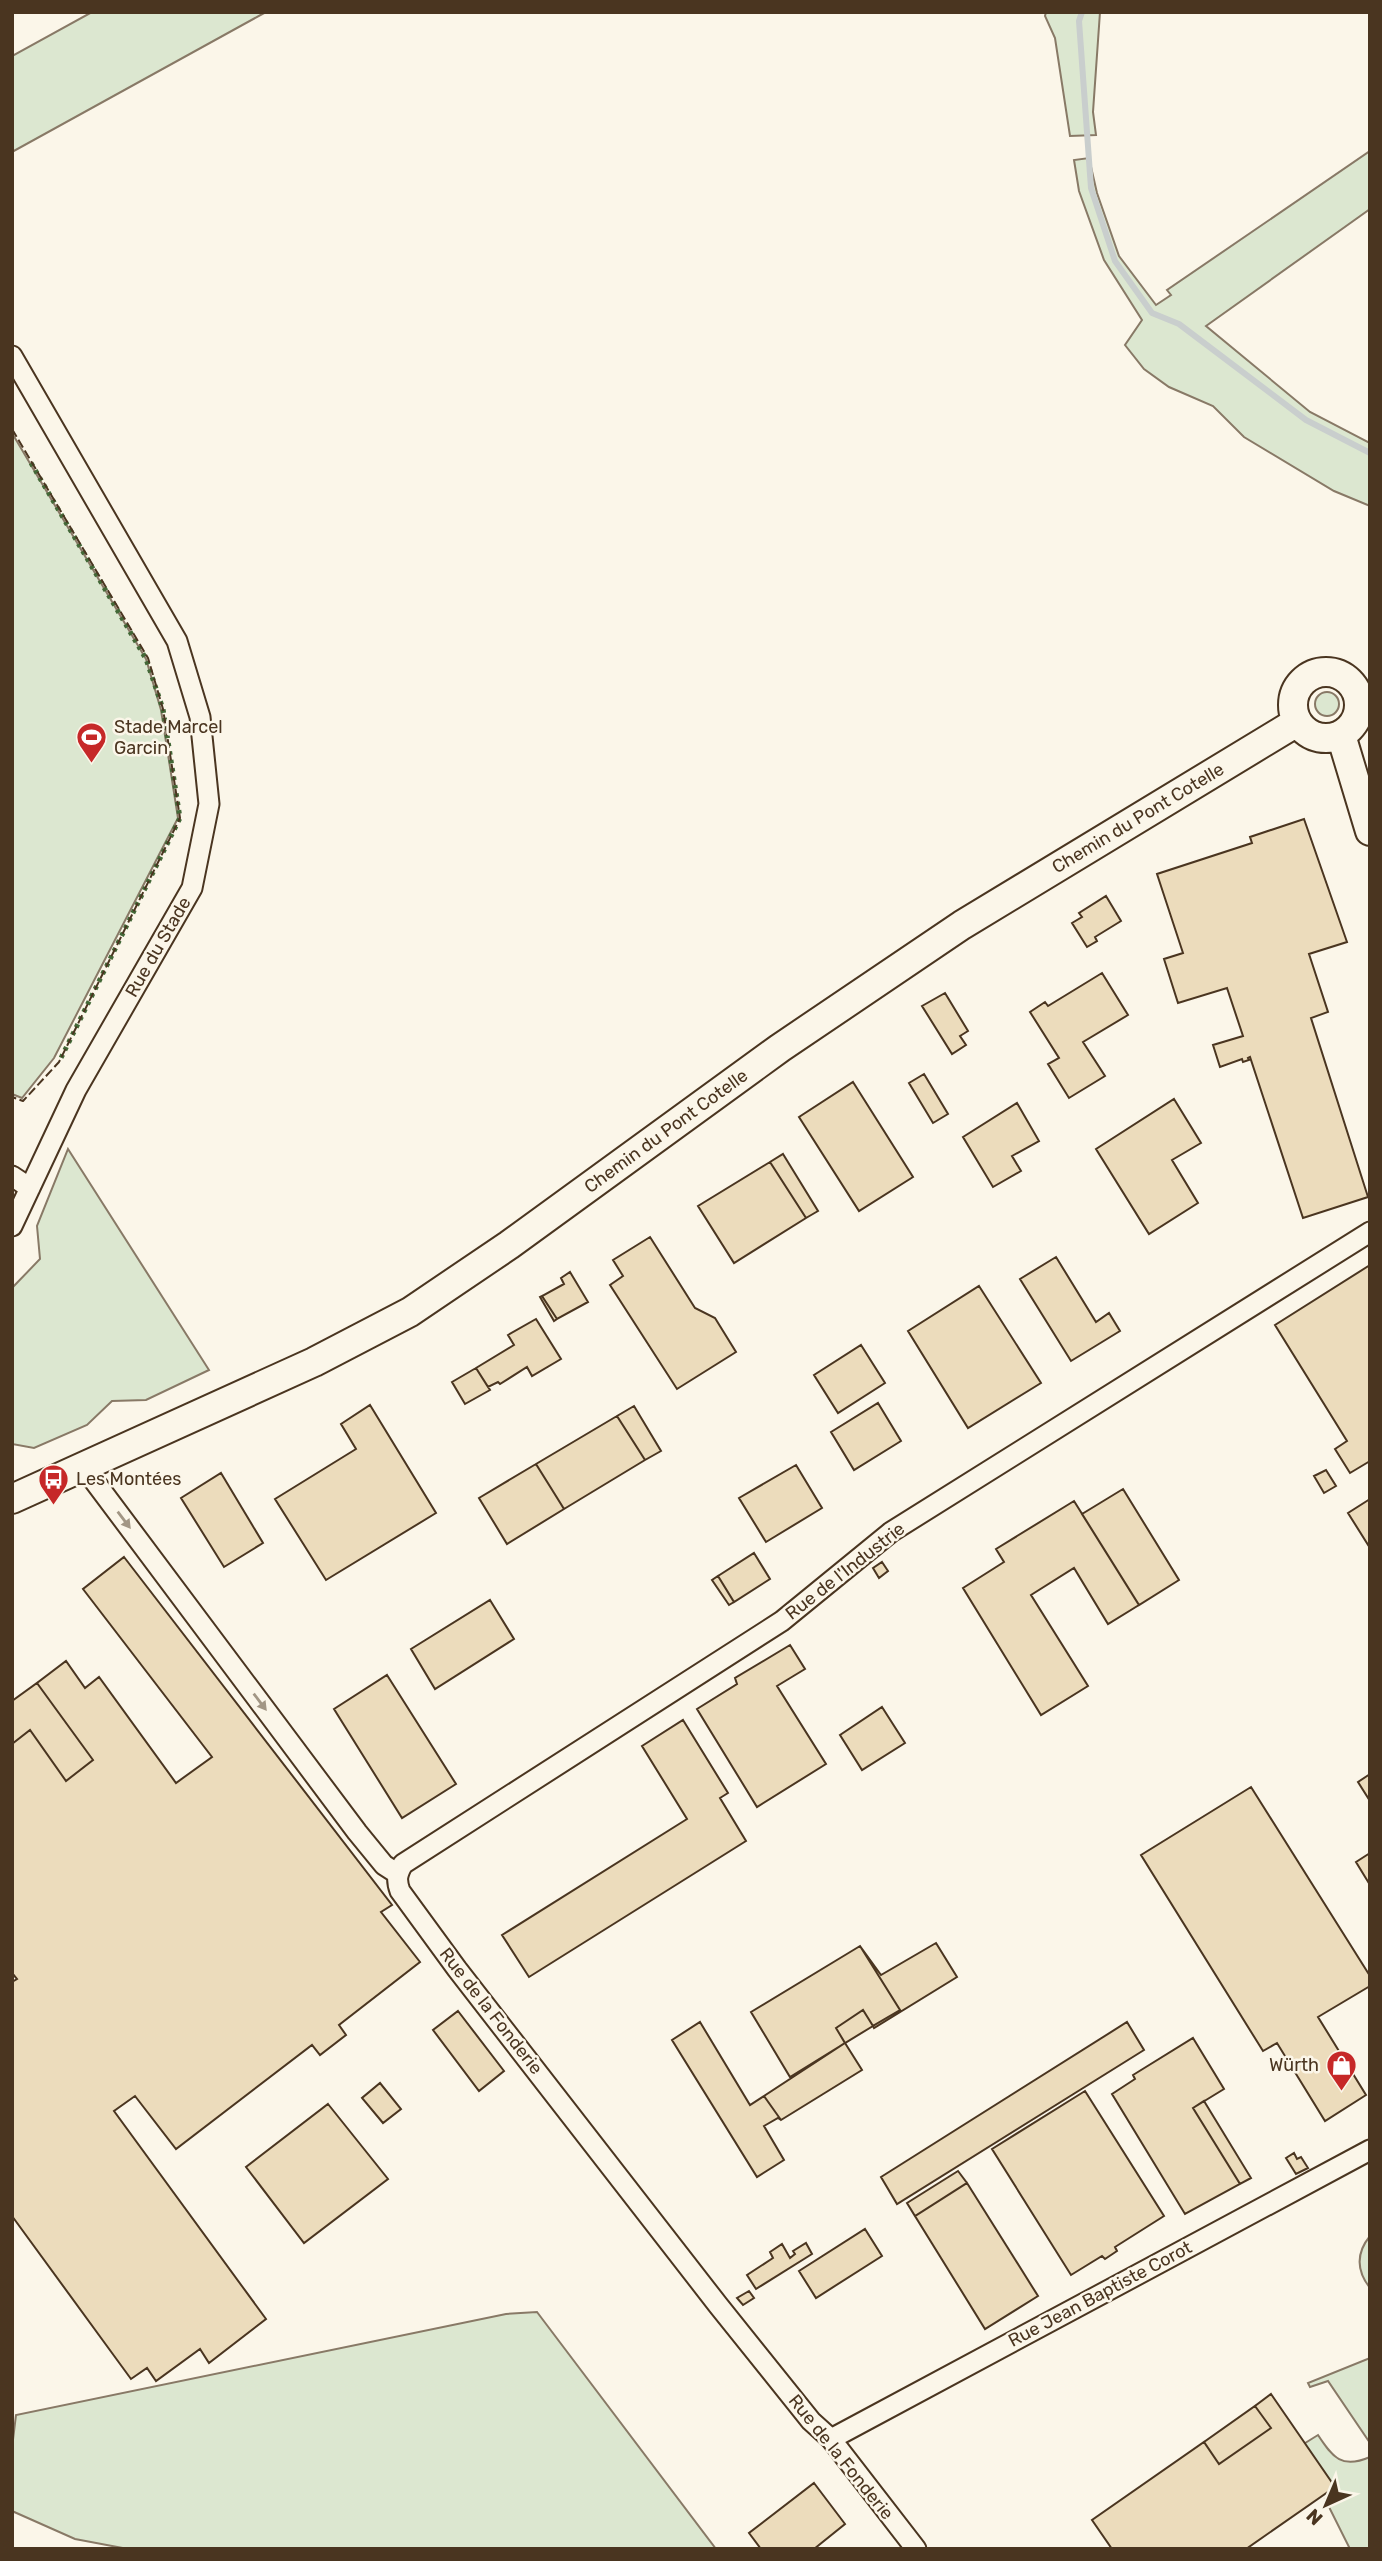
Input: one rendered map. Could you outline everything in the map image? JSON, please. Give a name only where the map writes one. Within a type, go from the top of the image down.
[{"type":"street","name":"Rue du Stade","points":[[12,356],[177,641],[200,717],[209,804],[192,888],[76,1090],[12,1226]]},
{"type":"street","points":[[1330,671],[1363,686],[1356,720],[1350,729],[1341,735],[1321,738],[1312,735],[1297,722],[1293,712],[1294,695],[1301,682],[1310,675],[1330,671]]},
{"type":"street","name":"Chemin du Pont Cotelle","points":[[12,1499],[314,1362],[411,1312],[780,1048],[962,925],[1297,722]]},
{"type":"street","points":[[1341,735],[1370,831]]},
{"type":"street","points":[[12,1176],[30,1188]]},
{"type":"street","name":"Rue de l'Industrie","points":[[398,1874],[403,1864],[782,1621],[891,1532],[1370,1232]]},
{"type":"street","name":"Rue de la Fonderie","points":[[83,1466],[357,1832],[384,1865],[398,1874],[400,1891],[457,1969],[718,2305],[811,2421],[831,2439],[916,2549]]},
{"type":"street","name":"Rue Jean Baptiste Corot","points":[[831,2439],[1370,2150]]},
{"type":"green space","points":[[92,12],[266,12],[12,152],[12,56]]},
{"type":"green space","points":[[1046,12],[1100,12],[1093,112],[1096,135],[1070,136],[1055,38],[1045,16]]},
{"type":"green space","points":[[1370,151],[1370,209],[1206,326],[1310,412],[1370,443],[1370,506],[1334,491],[1244,437],[1213,406],[1169,387],[1144,369],[1125,345],[1142,320],[1104,260],[1079,191],[1074,160],[1089,158],[1097,193],[1119,256],[1156,305],[1171,295],[1167,290]]},
{"type":"green space","name":"Stade Marcel Garcin","points":[[12,433],[146,659],[161,710],[178,818],[54,1058],[22,1098],[12,1094]]},
{"type":"green space","points":[[1327,692],[1336,695],[1339,704],[1336,713],[1327,716],[1318,713],[1315,704],[1318,695]]},
{"type":"green space","points":[[68,1149],[209,1370],[146,1400],[112,1401],[87,1425],[34,1448],[12,1444],[12,1288],[40,1259],[37,1226]]},
{"type":"green space","points":[[1370,2236],[1370,2288],[1362,2275],[1360,2255]]},
{"type":"green space","points":[[537,2312],[716,2549],[128,2549],[75,2539],[12,2511],[12,2448],[16,2415],[506,2314]]},
{"type":"green space","points":[[1370,2358],[1370,2443],[1328,2381],[1310,2387],[1308,2383]]},
{"type":"green space","points":[[1318,2435],[1339,2459],[1352,2462],[1370,2457],[1370,2549],[1350,2549],[1325,2499],[1334,2490],[1302,2445]]},
{"type":"building","points":[[1304,819],[1347,942],[1309,954],[1328,1012],[1311,1018],[1368,1197],[1303,1218],[1250,1057],[1243,1062],[1242,1059],[1220,1067],[1213,1045],[1243,1036],[1227,988],[1178,1003],[1164,959],[1183,953],[1157,874],[1252,843],[1250,837]]},
{"type":"building","points":[[1106,896],[1121,921],[1095,937],[1097,941],[1087,947],[1072,923],[1082,917],[1079,913]]},
{"type":"building","points":[[1102,973],[1128,1015],[1083,1042],[1105,1076],[1069,1098],[1048,1064],[1059,1058],[1030,1012],[1045,1002],[1048,1006]]},
{"type":"building","points":[[945,993],[968,1031],[960,1036],[966,1045],[952,1054],[922,1006]]},
{"type":"building","points":[[924,1074],[948,1114],[933,1123],[909,1083]]},
{"type":"building","points":[[853,1082],[913,1177],[859,1211],[799,1117]]},
{"type":"building","points":[[1174,1099],[1201,1143],[1172,1160],[1198,1203],[1149,1234],[1096,1149]]},
{"type":"building","points":[[1017,1103],[1039,1141],[1012,1156],[1021,1171],[993,1187],[963,1137]]},
{"type":"building","points":[[783,1154],[818,1211],[806,1218],[770,1162]]},
{"type":"building","points":[[770,1162],[806,1218],[734,1263],[698,1206]]},
{"type":"building","points":[[650,1237],[695,1308],[715,1318],[736,1352],[677,1389],[610,1285],[623,1276],[613,1260]]},
{"type":"building","points":[[1056,1257],[1096,1322],[1109,1313],[1120,1331],[1071,1361],[1020,1279]]},
{"type":"building","points":[[1370,1265],[1370,1461],[1350,1473],[1335,1449],[1347,1441],[1275,1325]]},
{"type":"building","points":[[570,1272],[588,1302],[557,1319],[542,1296],[564,1284],[561,1278]]},
{"type":"building","points":[[979,1286],[1041,1383],[968,1428],[908,1331]]},
{"type":"building","points":[[542,1296],[557,1319],[554,1321],[540,1297]]},
{"type":"building","points":[[536,1319],[561,1359],[532,1376],[527,1367],[500,1384],[498,1382],[488,1387],[476,1368],[514,1345],[508,1335]]},
{"type":"building","points":[[861,1345],[885,1383],[838,1413],[814,1375]]},
{"type":"building","points":[[476,1368],[490,1390],[465,1404],[452,1382]]},
{"type":"building","points":[[878,1403],[901,1441],[854,1470],[831,1432]]},
{"type":"building","points":[[370,1405],[436,1513],[326,1580],[275,1499],[356,1449],[341,1424]]},
{"type":"building","points":[[634,1406],[661,1451],[645,1460],[617,1416]]},
{"type":"building","points":[[617,1416],[645,1460],[564,1509],[536,1464]]},
{"type":"building","points":[[536,1464],[564,1509],[507,1544],[479,1498]]},
{"type":"building","points":[[796,1465],[822,1508],[766,1542],[739,1498]]},
{"type":"building","points":[[1326,1470],[1336,1486],[1324,1493],[1314,1476]]},
{"type":"building","points":[[221,1473],[263,1543],[224,1567],[181,1498]]},
{"type":"building","points":[[1123,1489],[1179,1580],[1139,1605],[1082,1514]]},
{"type":"building","points":[[1370,1499],[1370,1548],[1348,1513]]},
{"type":"building","points":[[1074,1501],[1139,1605],[1108,1624],[1074,1568],[1031,1595],[1088,1686],[1041,1715],[963,1588],[1004,1562],[996,1549]]},
{"type":"building","points":[[754,1553],[770,1579],[734,1602],[718,1576]]},
{"type":"building","points":[[124,1557],[392,1905],[381,1912],[420,1962],[339,2025],[346,2035],[320,2055],[312,2045],[176,2149],[135,2096],[114,2111],[266,2319],[209,2363],[200,2349],[156,2381],[147,2368],[131,2379],[12,2216],[12,1982],[17,1979],[12,1973],[12,1744],[30,1730],[66,1781],[93,1760],[37,1683],[66,1661],[85,1688],[99,1677],[176,1783],[212,1757],[83,1589]]},
{"type":"building","points":[[882,1562],[888,1571],[879,1578],[873,1568]]},
{"type":"building","points":[[718,1576],[734,1602],[729,1605],[712,1580]]},
{"type":"building","points":[[490,1600],[514,1639],[435,1689],[411,1649]]},
{"type":"building","points":[[790,1645],[805,1669],[777,1686],[826,1764],[757,1807],[697,1709],[737,1684],[735,1678]]},
{"type":"building","points":[[387,1675],[456,1784],[402,1818],[334,1709]]},
{"type":"building","points":[[37,1683],[93,1760],[66,1781],[30,1730],[12,1744],[12,1701]]},
{"type":"building","points":[[882,1707],[905,1743],[862,1770],[840,1735]]},
{"type":"building","points":[[683,1720],[728,1793],[720,1798],[746,1841],[529,1977],[502,1935],[687,1819],[642,1746]]},
{"type":"building","points":[[1370,1774],[1370,1801],[1358,1782]]},
{"type":"building","points":[[1251,1787],[1370,1976],[1370,1986],[1318,2017],[1366,2095],[1325,2121],[1277,2043],[1263,2051],[1141,1855]]},
{"type":"building","points":[[1370,1853],[1370,1885],[1356,1862]]},
{"type":"building","points":[[936,1943],[957,1977],[874,2028],[873,2026],[900,2010],[860,1946],[881,1975]]},
{"type":"building","points":[[860,1946],[900,2010],[873,2026],[863,2010],[836,2028],[845,2043],[790,2077],[751,2012]]},
{"type":"building","points":[[863,2010],[873,2026],[845,2043],[836,2028]]},
{"type":"building","points":[[458,2011],[504,2071],[479,2091],[433,2030]]},
{"type":"building","points":[[700,2022],[750,2105],[764,2096],[781,2120],[778,2118],[764,2126],[784,2160],[757,2177],[672,2040]]},
{"type":"building","points":[[1127,2022],[1144,2050],[897,2204],[881,2177]]},
{"type":"building","points":[[1193,2038],[1224,2089],[1193,2108],[1240,2184],[1185,2214],[1112,2094],[1135,2079],[1133,2075]]},
{"type":"building","points":[[845,2043],[862,2070],[781,2120],[764,2096]]},
{"type":"building","points":[[380,2083],[401,2109],[383,2123],[362,2098]]},
{"type":"building","points":[[1085,2091],[1164,2216],[1115,2247],[1117,2251],[1105,2259],[1102,2256],[1071,2275],[992,2149]]},
{"type":"building","points":[[1204,2101],[1251,2178],[1240,2184],[1193,2108]]},
{"type":"building","points":[[328,2104],[388,2179],[304,2243],[246,2167]]},
{"type":"building","points":[[1294,2153],[1297,2159],[1301,2157],[1308,2168],[1296,2174],[1286,2158]]},
{"type":"building","points":[[958,2171],[967,2183],[915,2216],[907,2203]]},
{"type":"building","points":[[967,2183],[1038,2296],[985,2329],[915,2216]]},
{"type":"building","points":[[865,2229],[882,2256],[816,2298],[799,2271]]},
{"type":"building","points":[[806,2243],[812,2254],[756,2289],[747,2275],[773,2258],[770,2252],[782,2244],[790,2258],[795,2254],[793,2251]]},
{"type":"building","points":[[749,2291],[754,2298],[743,2305],[737,2298]]},
{"type":"building","points":[[1271,2394],[1335,2487],[1246,2549],[1112,2549],[1092,2520],[1204,2442],[1219,2464],[1271,2428],[1255,2406]]},
{"type":"building","points":[[1255,2406],[1271,2428],[1219,2464],[1204,2442]]},
{"type":"building","points":[[814,2483],[845,2524],[814,2549],[761,2549],[749,2533]]},
{"type":"waterway","points":[[1082,12],[1079,21],[1091,188],[1115,261],[1152,313],[1179,324],[1306,420],[1370,453]]},
{"type":"hedge","points":[[31,463],[146,659],[163,709],[180,818],[59,1062]]},
{"type":"fence","points":[[12,429],[148,658],[163,709],[180,818],[59,1062],[23,1101],[12,1097]]},
{"type":"place","name":"Stade Marcel Garcin","points":[[91,764]]},
{"type":"place","name":"Les Montées","points":[[53,1506]]},
{"type":"place","name":"Würth","points":[[1342,2092]]}]
